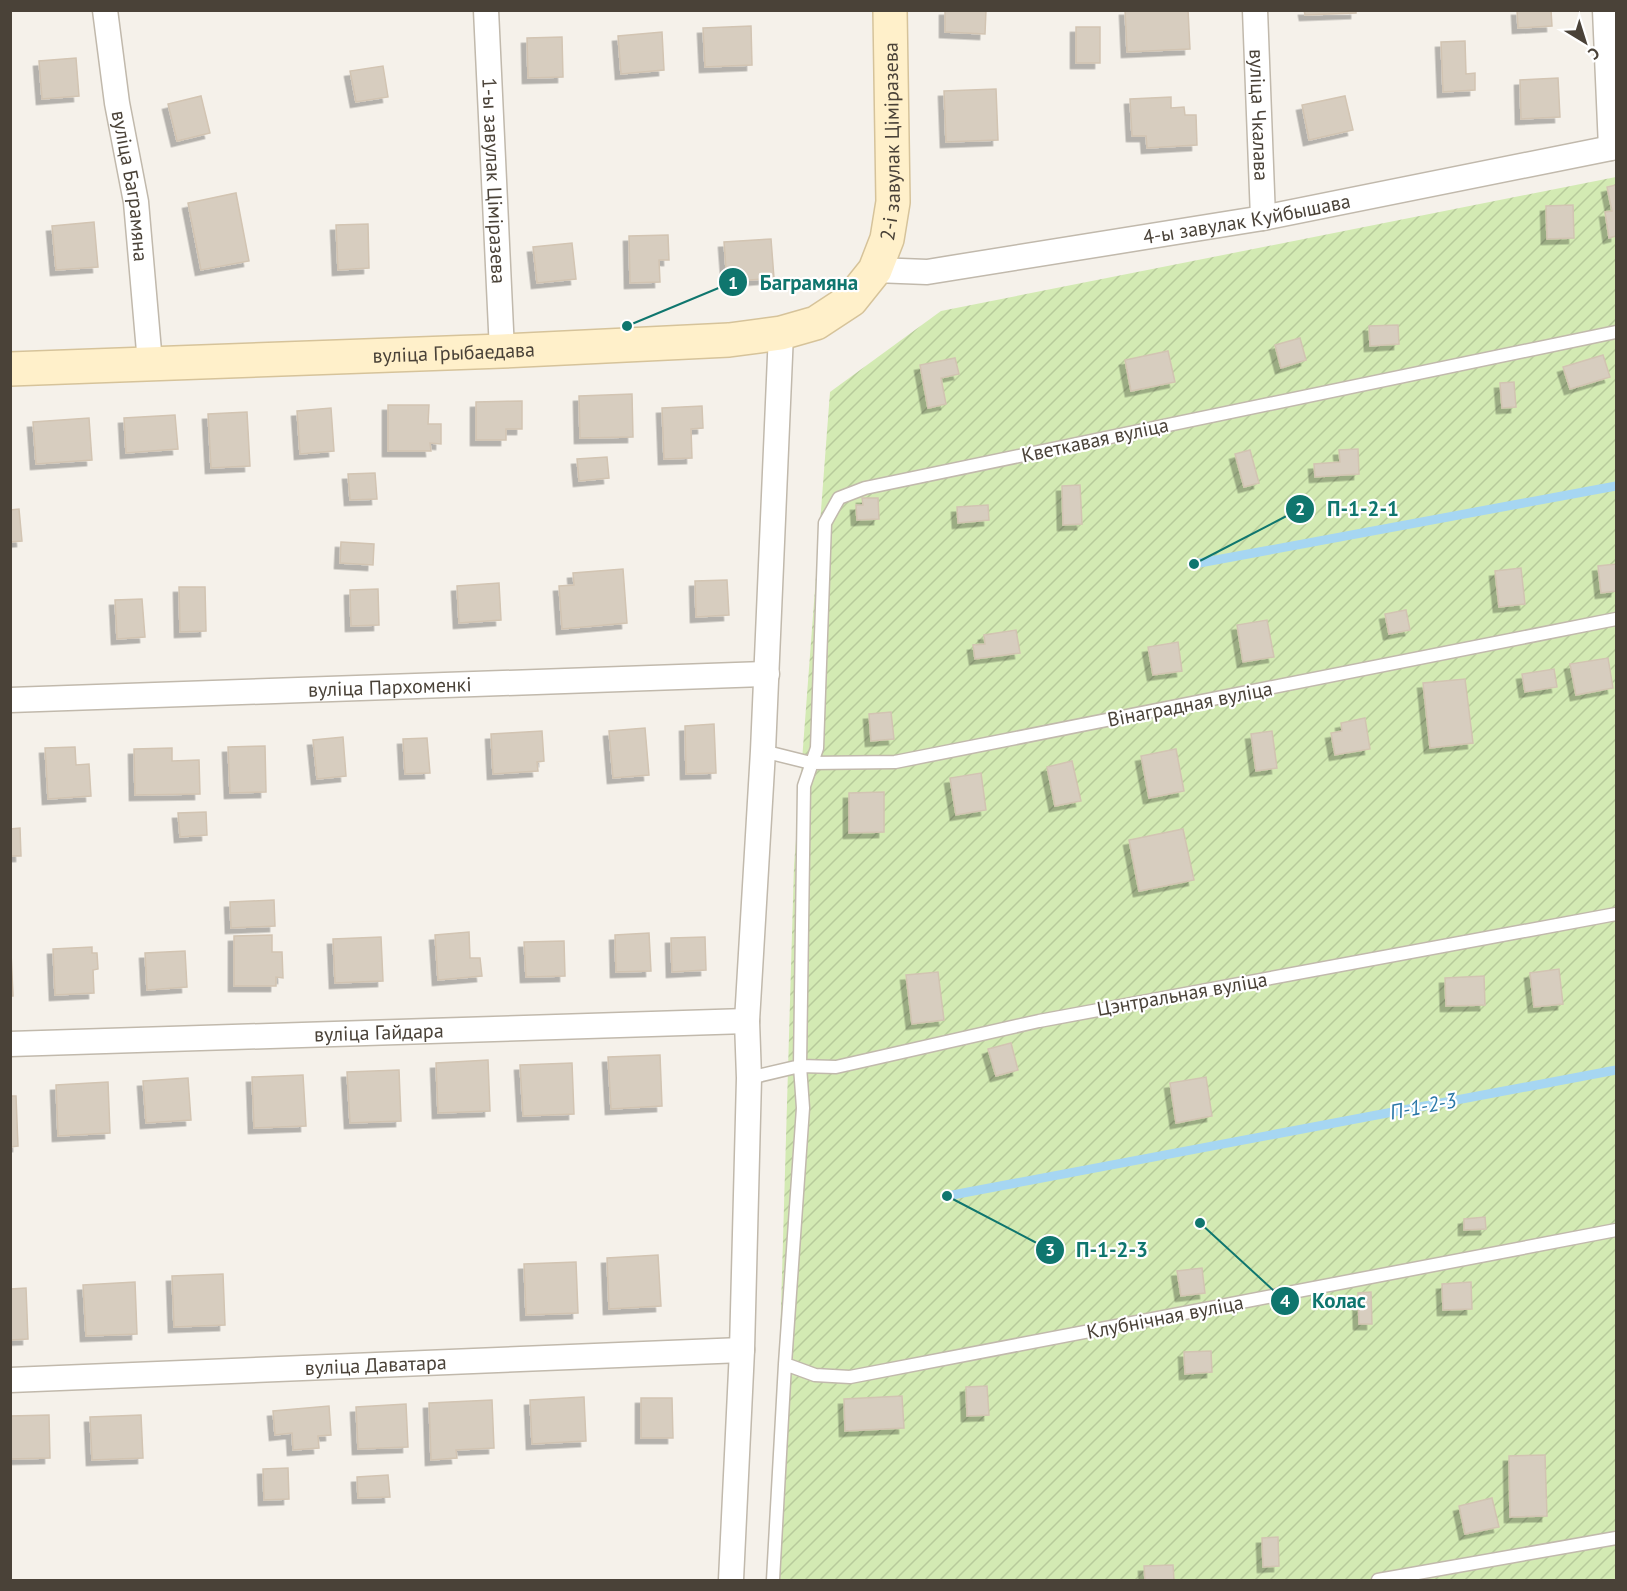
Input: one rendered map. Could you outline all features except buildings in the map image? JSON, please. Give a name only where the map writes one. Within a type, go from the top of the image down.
[{"type":"street","name":"вуліца Баграмяна","points":[[105,10],[117,103],[136,202],[150,363]]},
{"type":"street","name":"1-ы завулак Ціміразева","points":[[486,10],[502,351]]},
{"type":"street","name":"2-і завулак Ціміразева","points":[[875,270],[887,239],[893,202],[890,10]]},
{"type":"street","name":"вуліца Чкалава","points":[[1255,10],[1263,218]]},
{"type":"street","points":[[1605,10],[1614,147]]},
{"type":"street","name":"4-ы завулак Куйбышава","points":[[875,270],[927,272],[1263,218],[1614,147]]},
{"type":"street","name":"вуліца Грыбаедава","points":[[10,369],[502,351],[729,340],[781,333],[816,323],[851,300],[875,270]]},
{"type":"street","points":[[731,1581],[742,1350],[749,1078],[747,1021],[767,674],[781,333]]},
{"type":"street","name":"вуліца Пархоменкі","points":[[10,700],[767,674]]},
{"type":"street","name":"вуліца Гайдара","points":[[10,1044],[747,1021]]},
{"type":"street","name":"вуліца Даватара","points":[[10,1380],[742,1350]]},
{"type":"lane","name":"Кветкавая вуліца","points":[[773,1581],[803,1108],[800,1066],[804,786],[817,748],[825,523],[839,498],[877,485],[1617,332]]},
{"type":"lane","name":"Вінаградная вуліца","points":[[763,751],[811,763],[894,762],[1617,619]]},
{"type":"lane","name":"Цэнтральная вуліца","points":[[749,1078],[800,1066],[836,1067],[1039,1021],[1617,914]]},
{"type":"lane","name":"Клубнічная вуліца","points":[[785,1364],[815,1375],[850,1377],[1617,1230]]},
{"type":"lane","points":[[1378,1581],[1617,1538]]},
{"type":"green space","points":[[1616,177],[1616,1580],[773,1580],[794,866],[830,392],[941,311]]},
{"type":"waterway","points":[[1194,564],[1616,486]]},
{"type":"waterway","name":"П-1-2-3","points":[[947,1196],[1616,1070]]},
{"type":"place","name":"Баграмяна","points":[[627,326]]},
{"type":"place","name":"П-1-2-1","points":[[1194,564]]},
{"type":"place","name":"П-1-2-3","points":[[947,1196]]},
{"type":"place","name":"Колас","points":[[1200,1223]]}]
